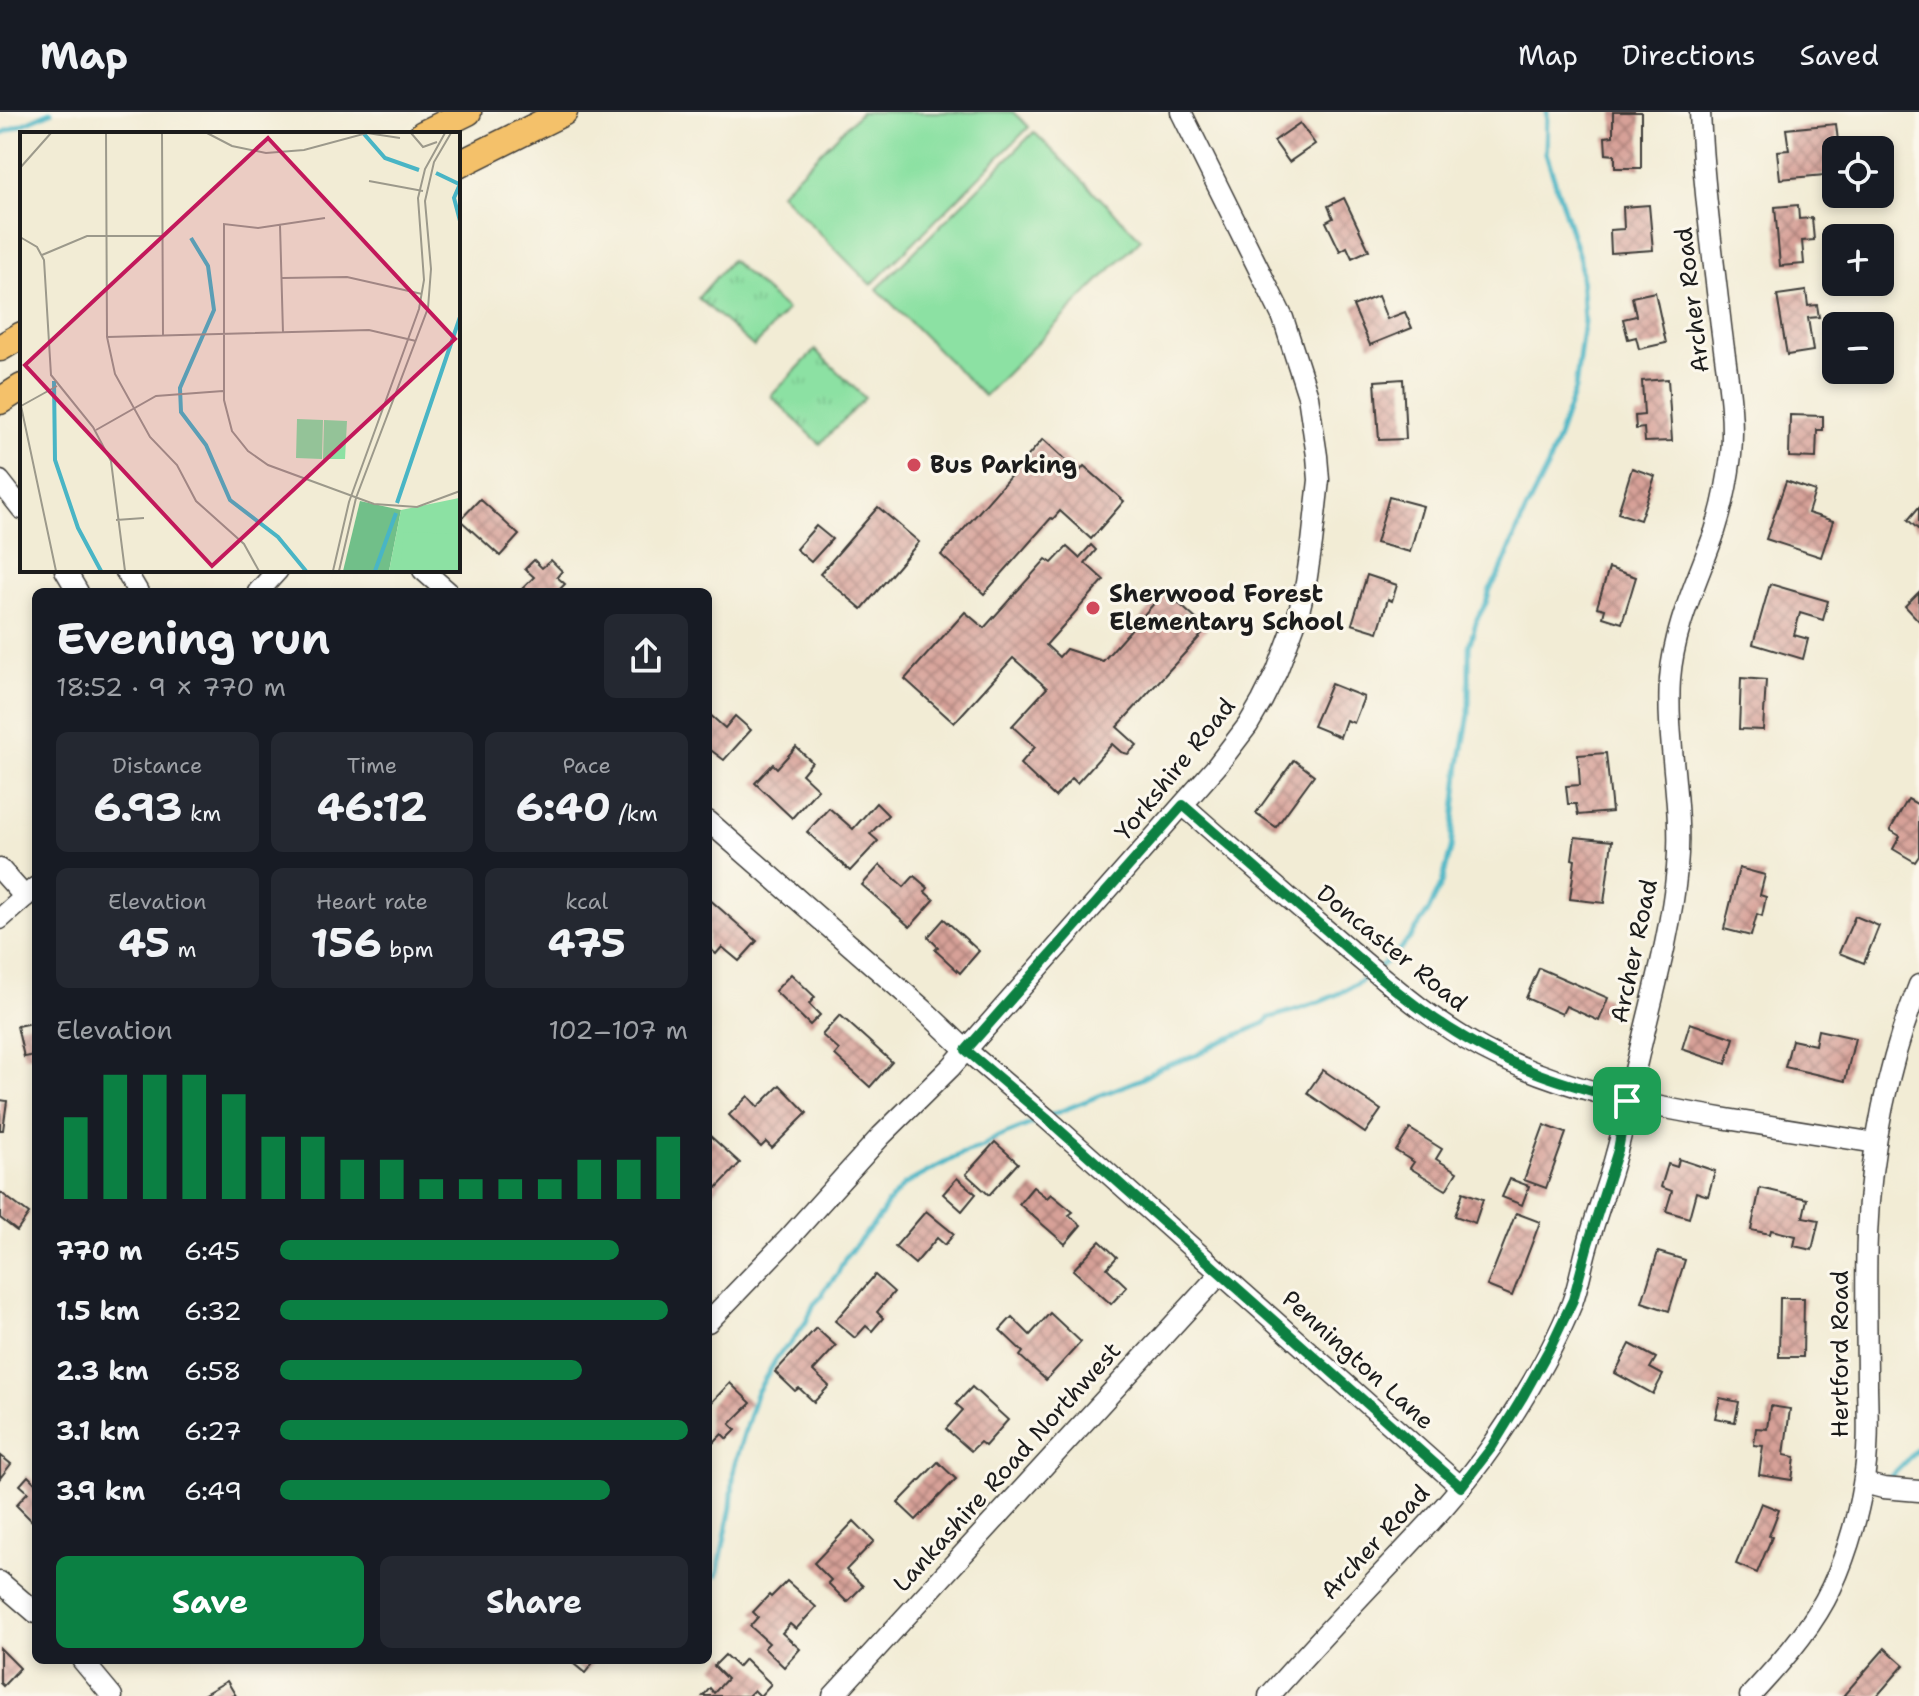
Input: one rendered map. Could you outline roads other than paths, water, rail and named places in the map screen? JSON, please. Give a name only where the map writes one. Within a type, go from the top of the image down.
[{"type":"main road","points":[[427,132],[468,112]]},
{"type":"main road","points":[[460,164],[564,112]]},
{"type":"main road","points":[[0,348],[20,336]]},
{"type":"main road","points":[[0,401],[20,388]]},
{"type":"street","name":"Yorkshire Road","points":[[712,1318],[881,1136],[951,1067],[1183,805],[1248,725],[1277,671],[1305,591],[1319,480],[1315,434],[1308,396],[1283,318],[1181,112]]},
{"type":"street","name":"Archer Road","points":[[1269,1696],[1461,1487],[1492,1447],[1551,1346],[1573,1300],[1618,1150],[1657,979],[1677,865],[1677,809],[1669,705],[1674,647],[1714,533],[1725,492],[1731,449],[1730,398],[1700,112]]},
{"type":"street","points":[[0,481],[20,506]]},
{"type":"street","points":[[262,588],[276,572]]},
{"type":"street","points":[[425,572],[443,588]]},
{"type":"street","name":"Doncaster Road","points":[[1183,805],[1389,985],[1442,1025],[1484,1049],[1567,1084],[1627,1101],[1876,1143]]},
{"type":"street","name":"Pennington Lane","points":[[712,825],[1461,1487]]},
{"type":"street","points":[[0,869],[31,892],[0,919]]},
{"type":"street","name":"Hertford Road","points":[[1750,1696],[1796,1643],[1825,1599],[1845,1552],[1864,1483],[1868,1425],[1865,1297],[1872,1165],[1891,1075],[1919,985]]},
{"type":"street","name":"Lankashire Road Northwest","points":[[833,1696],[1220,1274]]},
{"type":"street","points":[[1864,1483],[1919,1491]]},
{"type":"street","points":[[0,1582],[32,1610]]},
{"type":"street","points":[[85,1664],[112,1696]]},
{"type":"waterway","points":[[0,134],[51,112]]},
{"type":"waterway","points":[[1378,968],[1410,938],[1428,912],[1442,883],[1451,849],[1469,714],[1469,646],[1490,589],[1548,466],[1575,389],[1584,321],[1580,260],[1546,153],[1547,112]]},
{"type":"waterway","points":[[1051,1115],[1141,1079],[1159,1068],[1197,1055],[1265,1023],[1269,1018],[1334,996],[1370,974]]},
{"type":"waterway","points":[[717,1576],[731,1507],[734,1467],[756,1394],[775,1361],[791,1343],[814,1304],[837,1275],[845,1258],[904,1185],[961,1154],[1038,1121]]},
{"type":"waterway","points":[[1884,1484],[1919,1446]]},
{"type":"place","name":"Bus Parking","points":[[914,465]]},
{"type":"place","name":"Sherwood Forest Elementary School","points":[[1093,608]]}]
